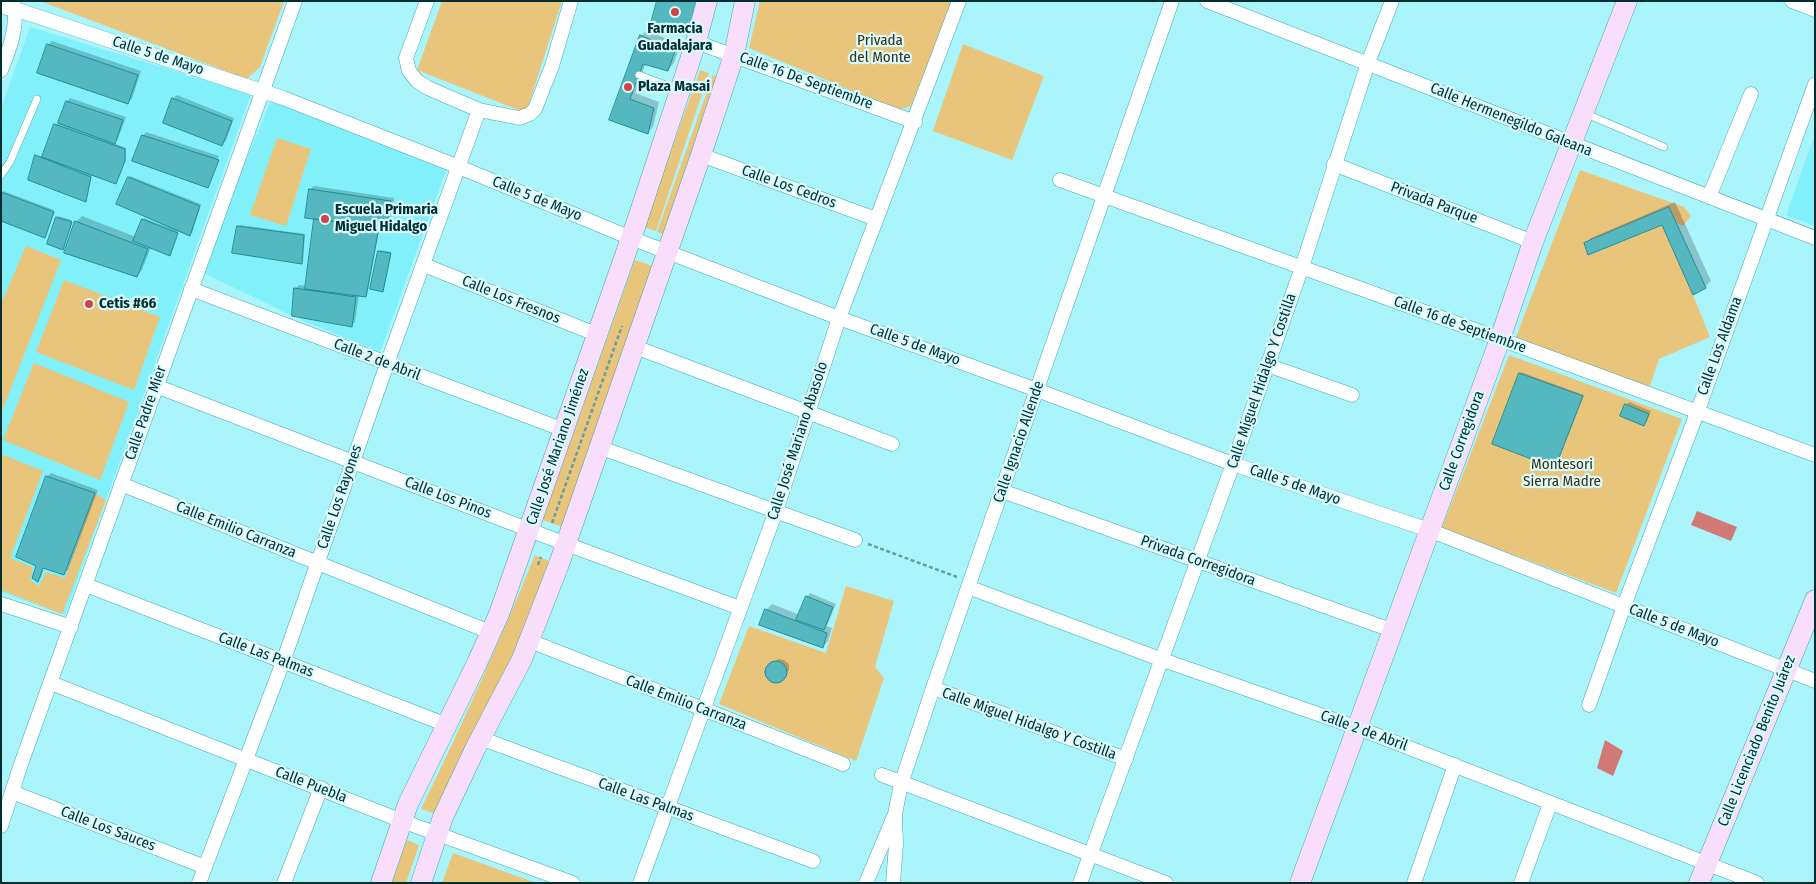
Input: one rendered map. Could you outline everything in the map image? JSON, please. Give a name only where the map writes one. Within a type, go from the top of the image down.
[{"type":"street","name":"Calle Padre Mier","points":[[1,826],[4,805],[12,792],[295,1]]},
{"type":"street","points":[[426,1],[406,58],[409,71],[417,81],[428,88],[479,110],[518,118],[530,114],[535,109],[552,66],[571,1]]},
{"type":"street","name":"Calle José Mariano Jiménez","points":[[381,883],[408,804],[499,614],[631,238],[696,42],[707,1]]},
{"type":"street","points":[[421,883],[444,817],[480,738],[530,642],[566,544],[702,155],[734,55],[745,1]]},
{"type":"street","name":"Calle José Mariano Abasolo","points":[[640,883],[705,710],[776,511],[839,318],[915,122],[959,1]]},
{"type":"street","name":"Calle Ignacio Allende","points":[[866,883],[895,814],[901,784],[933,688],[1172,1]]},
{"type":"street","name":"Calle Hermenegildo Galeana","points":[[1207,1],[1815,238]]},
{"type":"street","name":"Calle Miguel Hidalgo Y Costilla","points":[[1080,883],[1233,464],[1302,267],[1368,64],[1392,1]]},
{"type":"street","name":"Calle Corregidora","points":[[1300,883],[1394,631],[1429,530],[1500,339],[1533,242],[1627,1]]},
{"type":"street","points":[[1792,1],[1815,10]]},
{"type":"street","name":"Calle 5 de Mayo","points":[[10,6],[263,91],[459,167],[631,238],[839,318],[1233,464],[1429,530],[1815,681]]},
{"type":"street","points":[[1,70],[14,32],[10,6]]},
{"type":"street","name":"Calle 16 De Septiembre","points":[[696,42],[915,122]]},
{"type":"street","name":"Calle Los Aldama","points":[[1589,705],[1624,606],[1697,413],[1815,84]]},
{"type":"street","points":[[1709,197],[1751,94]]},
{"type":"street","name":"Calle Los Rayones","points":[[199,883],[283,662],[352,462],[479,110]]},
{"type":"street","name":"Calle Los Cedros","points":[[702,155],[876,219]]},
{"type":"street","name":"Privada Parque","points":[[1334,164],[1533,242]]},
{"type":"street","name":"Calle 16 de Septiembre","points":[[1060,180],[1815,455]]},
{"type":"street","name":"Calle Los Fresnos","points":[[424,265],[598,335]]},
{"type":"street","name":"Calle 2 de Abril","points":[[191,289],[564,430]]},
{"type":"street","points":[[635,347],[808,414],[892,444]]},
{"type":"street","points":[[1267,364],[1352,395]]},
{"type":"street","name":"Calle Los Pinos","points":[[156,386],[530,528],[566,544],[740,608]]},
{"type":"street","points":[[599,447],[855,540]]},
{"type":"street","name":"Calle Emilio Carranza","points":[[121,484],[490,632]]},
{"type":"street","name":"Privada Corregidora","points":[[1002,491],[1394,631]]},
{"type":"street","name":"Calle 2 de Abril","points":[[969,584],[1160,660],[1358,728],[1757,883]]},
{"type":"street","name":"Calle Las Palmas","points":[[86,585],[447,724]]},
{"type":"street","name":"Calle Licenciado Benito Juárez","points":[[1699,883],[1815,600]]},
{"type":"street","points":[[1,604],[71,627]]},
{"type":"street","name":"Calle Emilio Carranza","points":[[530,642],[842,764]]},
{"type":"street","name":"Calle Puebla","points":[[51,683],[402,821],[573,883]]},
{"type":"street","name":"Calle Miguel Hidalgo Y Costilla","points":[[933,688],[1126,759]]},
{"type":"street","name":"Calle Las Palmas","points":[[480,738],[812,861]]},
{"type":"street","points":[[1414,883],[1455,765]]},
{"type":"street","points":[[882,775],[901,784],[1166,883]]},
{"type":"street","points":[[284,883],[321,788]]},
{"type":"street","name":"Calle Los Sauces","points":[[12,792],[205,867]]},
{"type":"street","points":[[1521,883],[1550,804]]},
{"type":"street","points":[[893,883],[896,845],[895,814]]},
{"type":"lane","points":[[639,75],[679,90]]},
{"type":"lane","points":[[1,175],[10,162],[37,98]]},
{"type":"lane","points":[[1584,112],[1664,147]]},
{"type":"path","points":[[552,523],[623,322]]},
{"type":"path","points":[[855,540],[969,584]]},
{"type":"shaded area","name":"Cetis #66","points":[[30,27],[251,94],[65,615],[1,592],[1,108]]},
{"type":"shaded area","name":"Escuela Primaria Miguel Hidalgo","points":[[271,100],[447,168],[380,352],[292,316],[200,271]]},
{"type":"shaded area","points":[[1815,134],[1815,226],[1786,215]]},
{"type":"shaded area","points":[[1697,511],[1737,527],[1731,541],[1691,525]]},
{"type":"shaded area","points":[[1605,740],[1623,751],[1613,776],[1597,768]]},
{"type":"green space","points":[[40,1],[284,1],[260,67],[247,79]]},
{"type":"green space","points":[[442,1],[562,1],[526,113],[417,70]]},
{"type":"green space","name":"Privada del Monte","points":[[760,1],[952,1],[911,106],[899,110],[749,48]]},
{"type":"green space","points":[[963,44],[1044,76],[1012,160],[933,131]]},
{"type":"green space","points":[[700,70],[709,73],[656,231],[644,227]]},
{"type":"green space","points":[[713,75],[723,79],[669,237],[657,232]]},
{"type":"green space","points":[[277,138],[311,149],[286,226],[250,215]]},
{"type":"green space","points":[[1580,170],[1684,207],[1691,216],[1683,226],[1677,223],[1669,207],[1584,243],[1589,255],[1662,225],[1710,337],[1659,359],[1649,389],[1516,337]]},
{"type":"green space","points":[[26,246],[61,260],[1,414],[1,304]]},
{"type":"green space","points":[[635,260],[653,266],[562,527],[543,520]]},
{"type":"green space","points":[[64,280],[160,317],[134,390],[36,352]]},
{"type":"green space","name":"Montesori Sierra Madre","points":[[1509,355],[1682,419],[1616,593],[1442,528]]},
{"type":"green space","points":[[34,363],[129,402],[100,480],[3,440]]},
{"type":"green space","points":[[1,454],[43,471],[10,558],[33,567],[30,580],[39,586],[46,572],[65,578],[95,493],[106,500],[62,614],[1,590]]},
{"type":"green space","points":[[535,555],[549,561],[514,655],[436,814],[421,809],[480,683]]},
{"type":"green space","points":[[846,586],[894,601],[875,667],[884,678],[856,761],[719,704],[749,626],[826,653]]},
{"type":"green space","points":[[407,840],[419,845],[406,883],[392,883]]},
{"type":"green space","points":[[453,853],[536,883],[442,883]]},
{"type":"building","name":"Farmacia Guadalajara","points":[[657,1],[698,1],[688,35],[651,23]]},
{"type":"building","name":"Plaza Masai","points":[[640,35],[675,51],[668,71],[643,64],[630,99],[654,108],[648,134],[609,120]]},
{"type":"building","points":[[47,44],[138,75],[128,104],[37,73]]},
{"type":"building","points":[[172,98],[232,121],[222,146],[163,123]]},
{"type":"building","points":[[66,101],[123,120],[115,144],[58,123]]},
{"type":"building","points":[[54,124],[125,149],[125,161],[116,184],[42,157]]},
{"type":"building","points":[[142,135],[219,160],[208,188],[132,161]]},
{"type":"building","points":[[35,155],[91,177],[86,202],[28,180]]},
{"type":"building","points":[[128,177],[200,206],[190,236],[116,204]]},
{"type":"building","name":"Escuela Primaria Miguel Hidalgo","points":[[309,189],[391,201],[386,228],[305,218]]},
{"type":"building","points":[[1,192],[54,212],[45,238],[1,221]]},
{"type":"building","points":[[1669,207],[1706,288],[1693,295],[1662,225],[1588,255],[1584,243]]},
{"type":"building","points":[[56,217],[72,222],[63,250],[47,244]]},
{"type":"building","points":[[142,219],[178,233],[170,256],[133,241]]},
{"type":"building","points":[[314,219],[379,227],[366,297],[305,289]]},
{"type":"building","points":[[75,221],[148,249],[137,277],[64,253]]},
{"type":"building","points":[[237,226],[304,235],[302,264],[232,253]]},
{"type":"building","name":"Escuela Primaria Miguel Hidalgo","points":[[378,251],[391,253],[383,292],[370,289]]},
{"type":"building","points":[[294,288],[356,297],[352,327],[292,316]]},
{"type":"building","points":[[1519,373],[1583,396],[1555,468],[1492,444]]},
{"type":"building","points":[[1625,404],[1649,414],[1644,426],[1620,416]]},
{"type":"building","points":[[46,476],[95,493],[64,575],[43,568],[38,582],[32,578],[36,566],[16,557]]},
{"type":"building","points":[[806,596],[833,607],[824,630],[796,620]]},
{"type":"building","points":[[765,609],[827,633],[823,648],[759,625]]},
{"type":"building","points":[[776,661],[786,668],[787,672],[780,682],[776,683],[766,676],[765,672],[772,662]]},
{"type":"place","name":"Farmacia Guadalajara","points":[[675,12]]},
{"type":"place","name":"Plaza Masai","points":[[628,87]]},
{"type":"place","name":"Escuela Primaria Miguel Hidalgo","points":[[325,219]]},
{"type":"place","name":"Cetis #66","points":[[89,304]]}]
